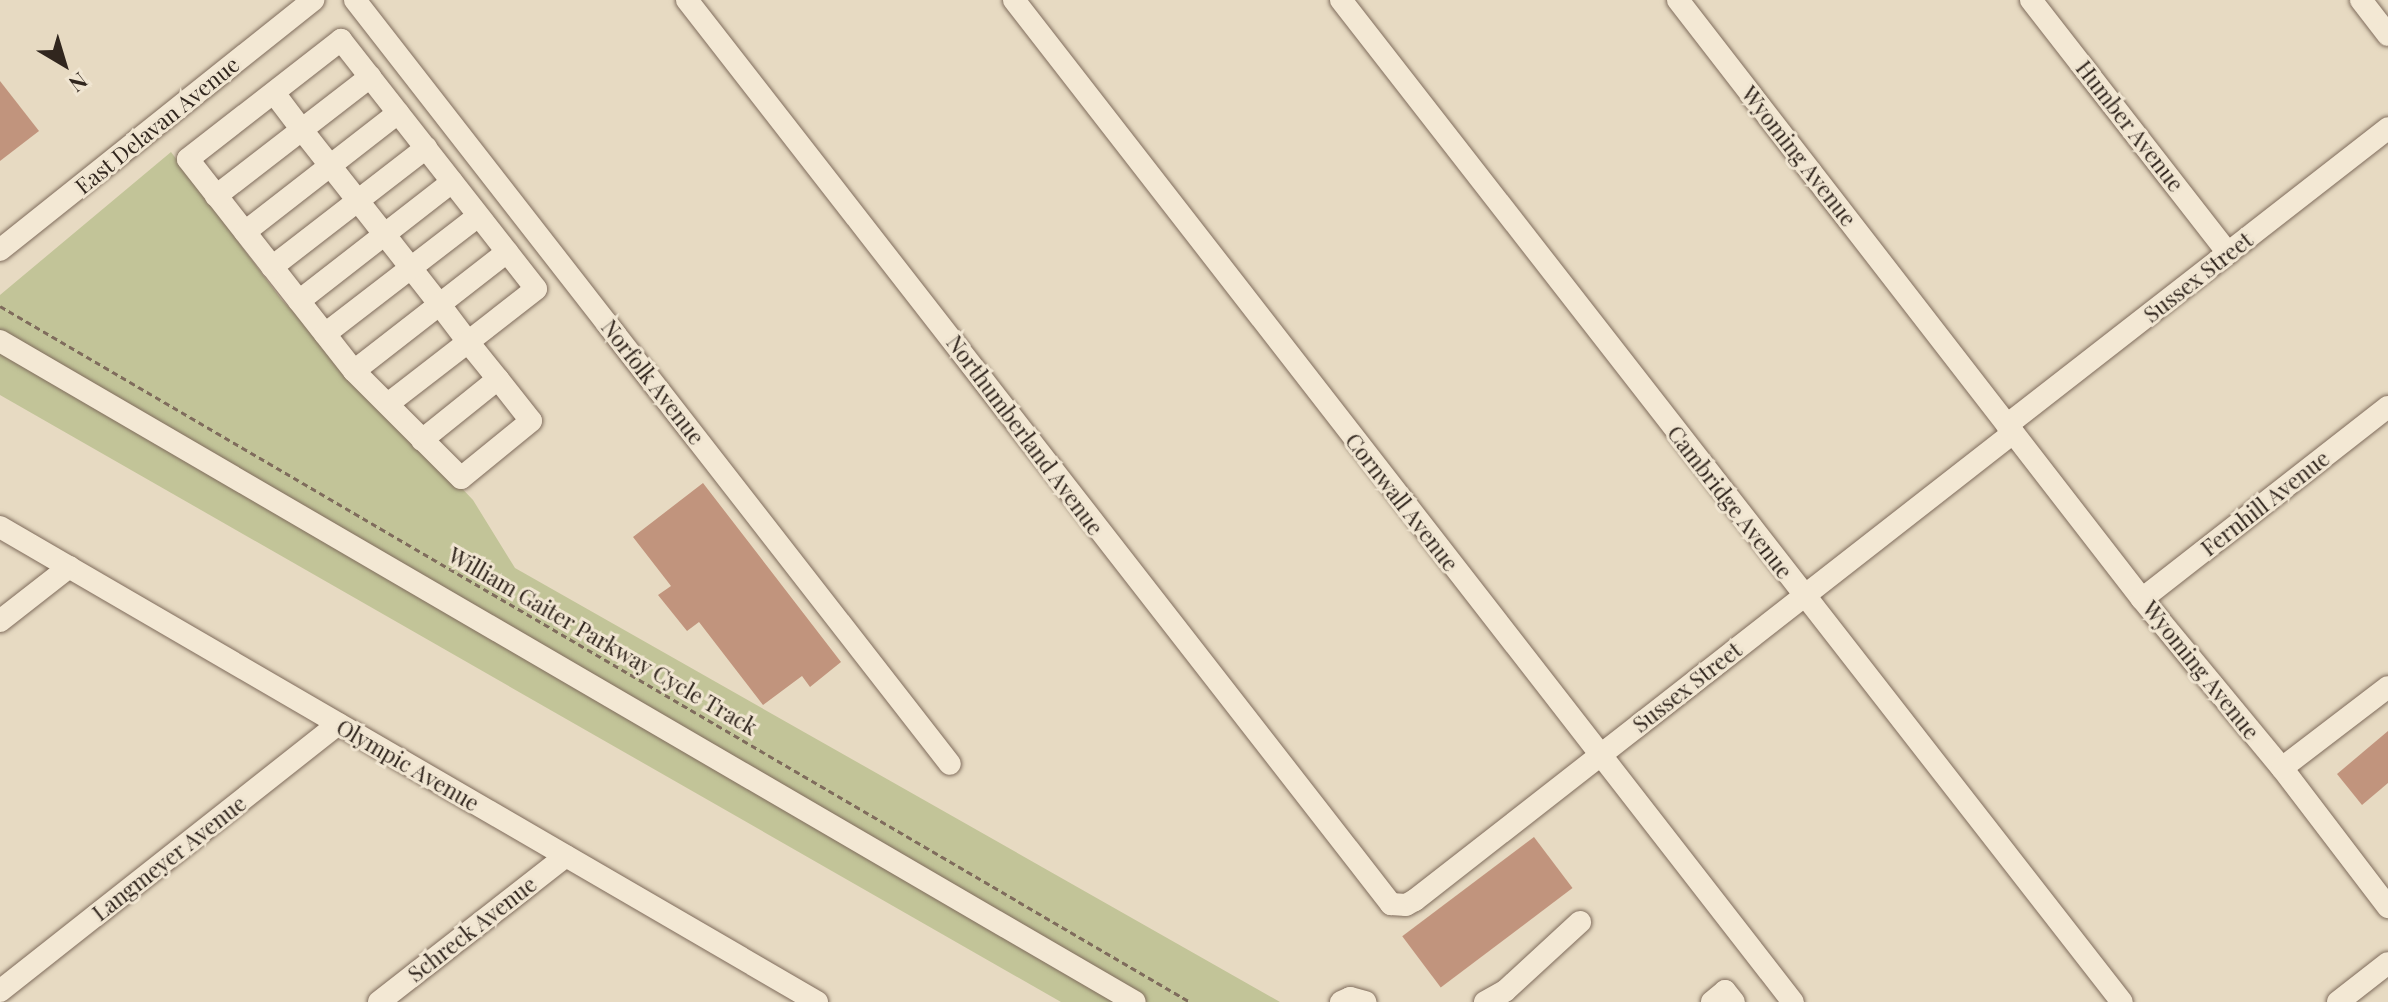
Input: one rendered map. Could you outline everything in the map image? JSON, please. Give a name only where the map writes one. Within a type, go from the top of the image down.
[{"type":"street","name":"East Delavan Avenue","points":[[0,250],[313,0]]},
{"type":"street","name":"Norfolk Avenue","points":[[355,0],[950,764]]},
{"type":"street","name":"Northumberland Avenue","points":[[687,0],[1363,870]]},
{"type":"street","name":"Cornwall Avenue","points":[[1014,0],[1793,1002]]},
{"type":"street","name":"Cambridge Avenue","points":[[1341,0],[2122,1002]]},
{"type":"street","name":"Wyoming Avenue","points":[[1678,0],[2142,599],[2282,768],[2388,907]]},
{"type":"street","name":"Humber Avenue","points":[[2031,0],[2228,253]]},
{"type":"street","points":[[2361,0],[2388,35]]},
{"type":"street","points":[[274,93],[468,342],[531,421],[461,478],[354,371],[188,159],[341,40],[536,289],[468,342],[389,403]]},
{"type":"street","points":[[216,196],[302,130],[405,64]]},
{"type":"street","points":[[245,232],[398,113]]},
{"type":"street","name":"Sussex Street","points":[[1363,870],[1385,899],[1397,905],[1406,905],[1803,596],[2388,128]]},
{"type":"street","points":[[272,267],[426,148]]},
{"type":"street","points":[[299,301],[452,182]]},
{"type":"street","points":[[325,334],[478,216]]},
{"type":"street","points":[[521,272],[550,250]]},
{"type":"street","points":[[354,371],[507,252]]},
{"type":"street","points":[[0,341],[1135,1002]]},
{"type":"street","points":[[422,440],[498,379]]},
{"type":"street","name":"Fernhill Avenue","points":[[2142,599],[2388,407]]},
{"type":"street","name":"Olympic Avenue","points":[[0,527],[566,856],[785,995],[817,1002]]},
{"type":"street","points":[[0,621],[69,567]]},
{"type":"street","points":[[2282,768],[2388,687]]},
{"type":"street","name":"Langmeyer Avenue","points":[[0,991],[338,724]]},
{"type":"street","name":"Schreck Avenue","points":[[379,1002],[566,856]]},
{"type":"street","points":[[1491,1001],[1580,922]]},
{"type":"street","points":[[2338,1002],[2388,963]]},
{"type":"street","points":[[1712,1002],[1725,991],[1734,1002]]},
{"type":"street","points":[[1341,1002],[1350,998],[1365,1002]]},
{"type":"path","name":"William Gaiter Parkway Cycle Track","points":[[0,306],[1190,1002]]},
{"type":"green space","points":[[171,152],[281,299],[473,500],[515,568],[1280,1002],[1061,1002],[0,395],[0,295]]},
{"type":"building","points":[[0,81],[39,131],[0,161]]},
{"type":"building","points":[[703,483],[841,662],[810,687],[802,676],[763,705],[699,622],[687,631],[658,595],[671,586],[633,537]]},
{"type":"building","points":[[2388,731],[2388,783],[2362,805],[2337,774]]},
{"type":"building","points":[[1534,837],[1573,888],[1441,987],[1402,936]]}]
